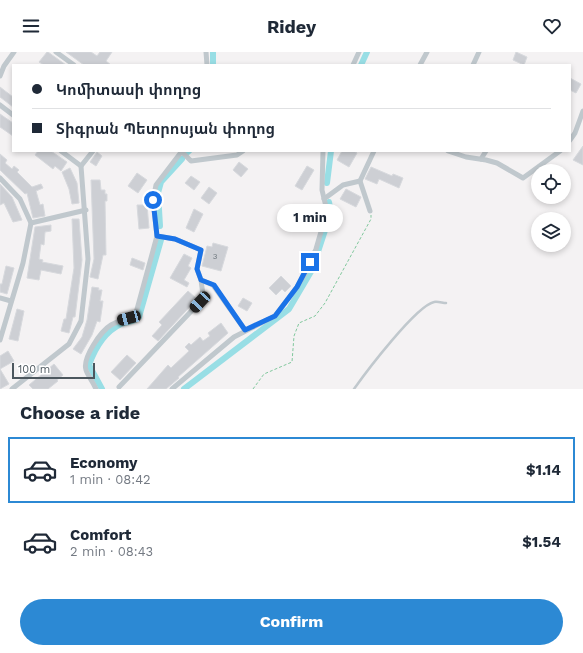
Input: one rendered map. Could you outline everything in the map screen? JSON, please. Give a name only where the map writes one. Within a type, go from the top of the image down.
[{"type":"street","points":[[0,76],[4,66],[14,52]]},
{"type":"street","points":[[56,52],[73,64]]},
{"type":"street","points":[[206,52],[207,64]]},
{"type":"street","points":[[353,64],[359,52]]},
{"type":"street","points":[[421,64],[427,52]]},
{"type":"street","points":[[473,64],[479,52]]},
{"type":"street","points":[[0,105],[12,114]]},
{"type":"street","points":[[571,139],[575,133],[583,111]]},
{"type":"street","points":[[62,152],[81,166]]},
{"type":"street","points":[[12,389],[69,344],[81,321],[88,259],[86,210],[81,166],[92,152]]},
{"type":"street","points":[[96,389],[86,369],[85,362],[92,347],[109,326],[129,318],[136,313],[157,236],[153,200],[156,185],[180,152]]},
{"type":"street","points":[[182,152],[191,161],[237,155],[242,152]]},
{"type":"street","points":[[172,389],[234,337],[245,330],[275,316],[287,302],[301,281],[322,230],[327,211],[322,190],[323,152]]},
{"type":"street","points":[[370,211],[360,181],[374,152]]},
{"type":"street","points":[[451,152],[466,157],[497,163],[523,178],[559,152]]},
{"type":"street","points":[[481,159],[485,152]]},
{"type":"street","points":[[0,178],[20,199],[31,223],[23,263],[0,340]]},
{"type":"street","points":[[324,199],[344,185],[360,181]]},
{"type":"street","points":[[31,223],[86,210]]},
{"type":"street","points":[[119,387],[200,302],[203,295],[201,280],[197,269],[201,250],[175,239],[157,236]]},
{"type":"street","points":[[201,280],[214,285],[245,330]]},
{"type":"street","points":[[0,298],[11,301]]},
{"type":"lane","points":[[354,389],[384,350],[420,311],[434,302],[446,303]]},
{"type":"path","points":[[253,389],[264,374],[292,362],[294,336],[299,324],[315,316],[325,302],[371,219],[370,211]]},
{"type":"building","points":[[48,52],[65,64],[42,64],[39,62]]},
{"type":"building","points":[[66,52],[91,52],[97,56],[100,52],[112,52],[106,61],[110,64],[83,64]]},
{"type":"building","points":[[516,52],[527,57],[524,64],[513,60]]},
{"type":"building","points":[[571,79],[581,84],[576,93],[571,90]]},
{"type":"building","points":[[0,87],[12,96],[12,106],[0,97]]},
{"type":"building","points":[[0,114],[12,122],[12,135],[0,127]]},
{"type":"building","points":[[583,146],[583,165],[573,160]]},
{"type":"building","points":[[37,152],[52,152],[67,162],[61,171],[55,166],[53,169],[35,155]]},
{"type":"building","points":[[97,152],[102,156],[96,166],[90,162]]},
{"type":"building","points":[[341,152],[357,153],[349,167],[337,160]]},
{"type":"building","points":[[0,154],[7,160],[5,163],[12,169],[14,166],[19,170],[17,172],[32,187],[41,184],[43,188],[36,191],[40,205],[43,204],[45,216],[33,218],[27,193],[25,194],[0,170]]},
{"type":"building","points":[[239,162],[248,169],[241,177],[233,170]]},
{"type":"building","points":[[307,166],[314,170],[302,190],[295,186]]},
{"type":"building","points":[[371,167],[392,176],[393,174],[403,178],[399,188],[379,179],[377,184],[365,179]]},
{"type":"building","points":[[70,168],[77,183],[79,203],[72,204],[69,189],[62,172]]},
{"type":"building","points":[[137,173],[147,180],[138,193],[128,186]]},
{"type":"building","points":[[191,176],[200,182],[194,190],[185,183]]},
{"type":"building","points":[[91,180],[100,180],[101,190],[105,190],[105,194],[107,194],[107,201],[105,201],[106,255],[103,255],[98,279],[90,277],[94,259]]},
{"type":"building","points":[[0,184],[12,197],[22,220],[13,222],[4,203],[0,205]]},
{"type":"building","points":[[209,187],[217,193],[209,204],[201,198]]},
{"type":"building","points":[[346,189],[361,197],[356,207],[340,199]]},
{"type":"building","points":[[137,205],[147,205],[149,228],[139,229]]},
{"type":"building","points":[[194,209],[203,214],[194,232],[186,228]]},
{"type":"building","points":[[72,219],[79,219],[82,260],[75,317],[73,317],[69,333],[61,331],[64,319],[66,319],[74,268]]},
{"type":"building","points":[[51,225],[51,231],[45,232],[44,245],[41,244],[39,259],[43,260],[42,262],[63,266],[61,274],[41,270],[39,280],[27,278],[35,227]]},
{"type":"building","points":[[213,243],[228,247],[221,271],[202,266],[207,246],[212,247]]},
{"type":"building","points":[[184,254],[192,258],[188,266],[191,268],[184,280],[189,283],[187,287],[170,278]]},
{"type":"building","points":[[132,258],[145,263],[143,270],[130,265]]},
{"type":"building","points":[[6,266],[14,268],[7,294],[0,292],[0,284],[2,284]]},
{"type":"building","points":[[281,276],[291,286],[285,292],[282,289],[276,295],[269,288]]},
{"type":"building","points":[[92,287],[102,290],[100,301],[103,301],[100,322],[97,321],[92,335],[81,354],[73,349],[82,337],[87,320]]},
{"type":"building","points":[[188,291],[197,299],[158,341],[152,336],[162,325],[159,322]]},
{"type":"building","points":[[243,298],[252,303],[247,311],[238,306]]},
{"type":"building","points":[[17,309],[24,311],[18,341],[9,339]]},
{"type":"building","points":[[221,323],[228,333],[178,377],[179,378],[166,389],[147,389],[168,365],[171,368],[189,351],[185,347],[189,343],[191,345],[200,337],[203,341],[210,336],[208,333]]},
{"type":"building","points":[[8,351],[14,361],[0,369],[0,356]]},
{"type":"building","points":[[127,355],[136,363],[120,380],[111,372]]},
{"type":"building","points":[[54,364],[63,375],[57,380],[58,381],[48,389],[33,389],[29,385]]},
{"type":"building","points":[[0,369],[9,384],[0,389]]},
{"type":"waterway","points":[[213,52],[213,64]]},
{"type":"waterway","points":[[361,64],[367,52]]},
{"type":"waterway","points":[[327,183],[331,152]]},
{"type":"waterway","points":[[160,226],[158,193],[161,182],[182,159]]},
{"type":"waterway","points":[[184,389],[289,309],[312,270],[331,212],[329,202]]},
{"type":"waterway","points":[[102,389],[89,365],[91,359],[101,341],[110,331],[121,324],[133,321],[139,317],[161,240]]},
{"type":"route","points":[[153,200],[157,236],[175,239],[201,250],[197,269],[201,280],[214,285],[245,330],[275,316],[297,287],[310,262]]}]
